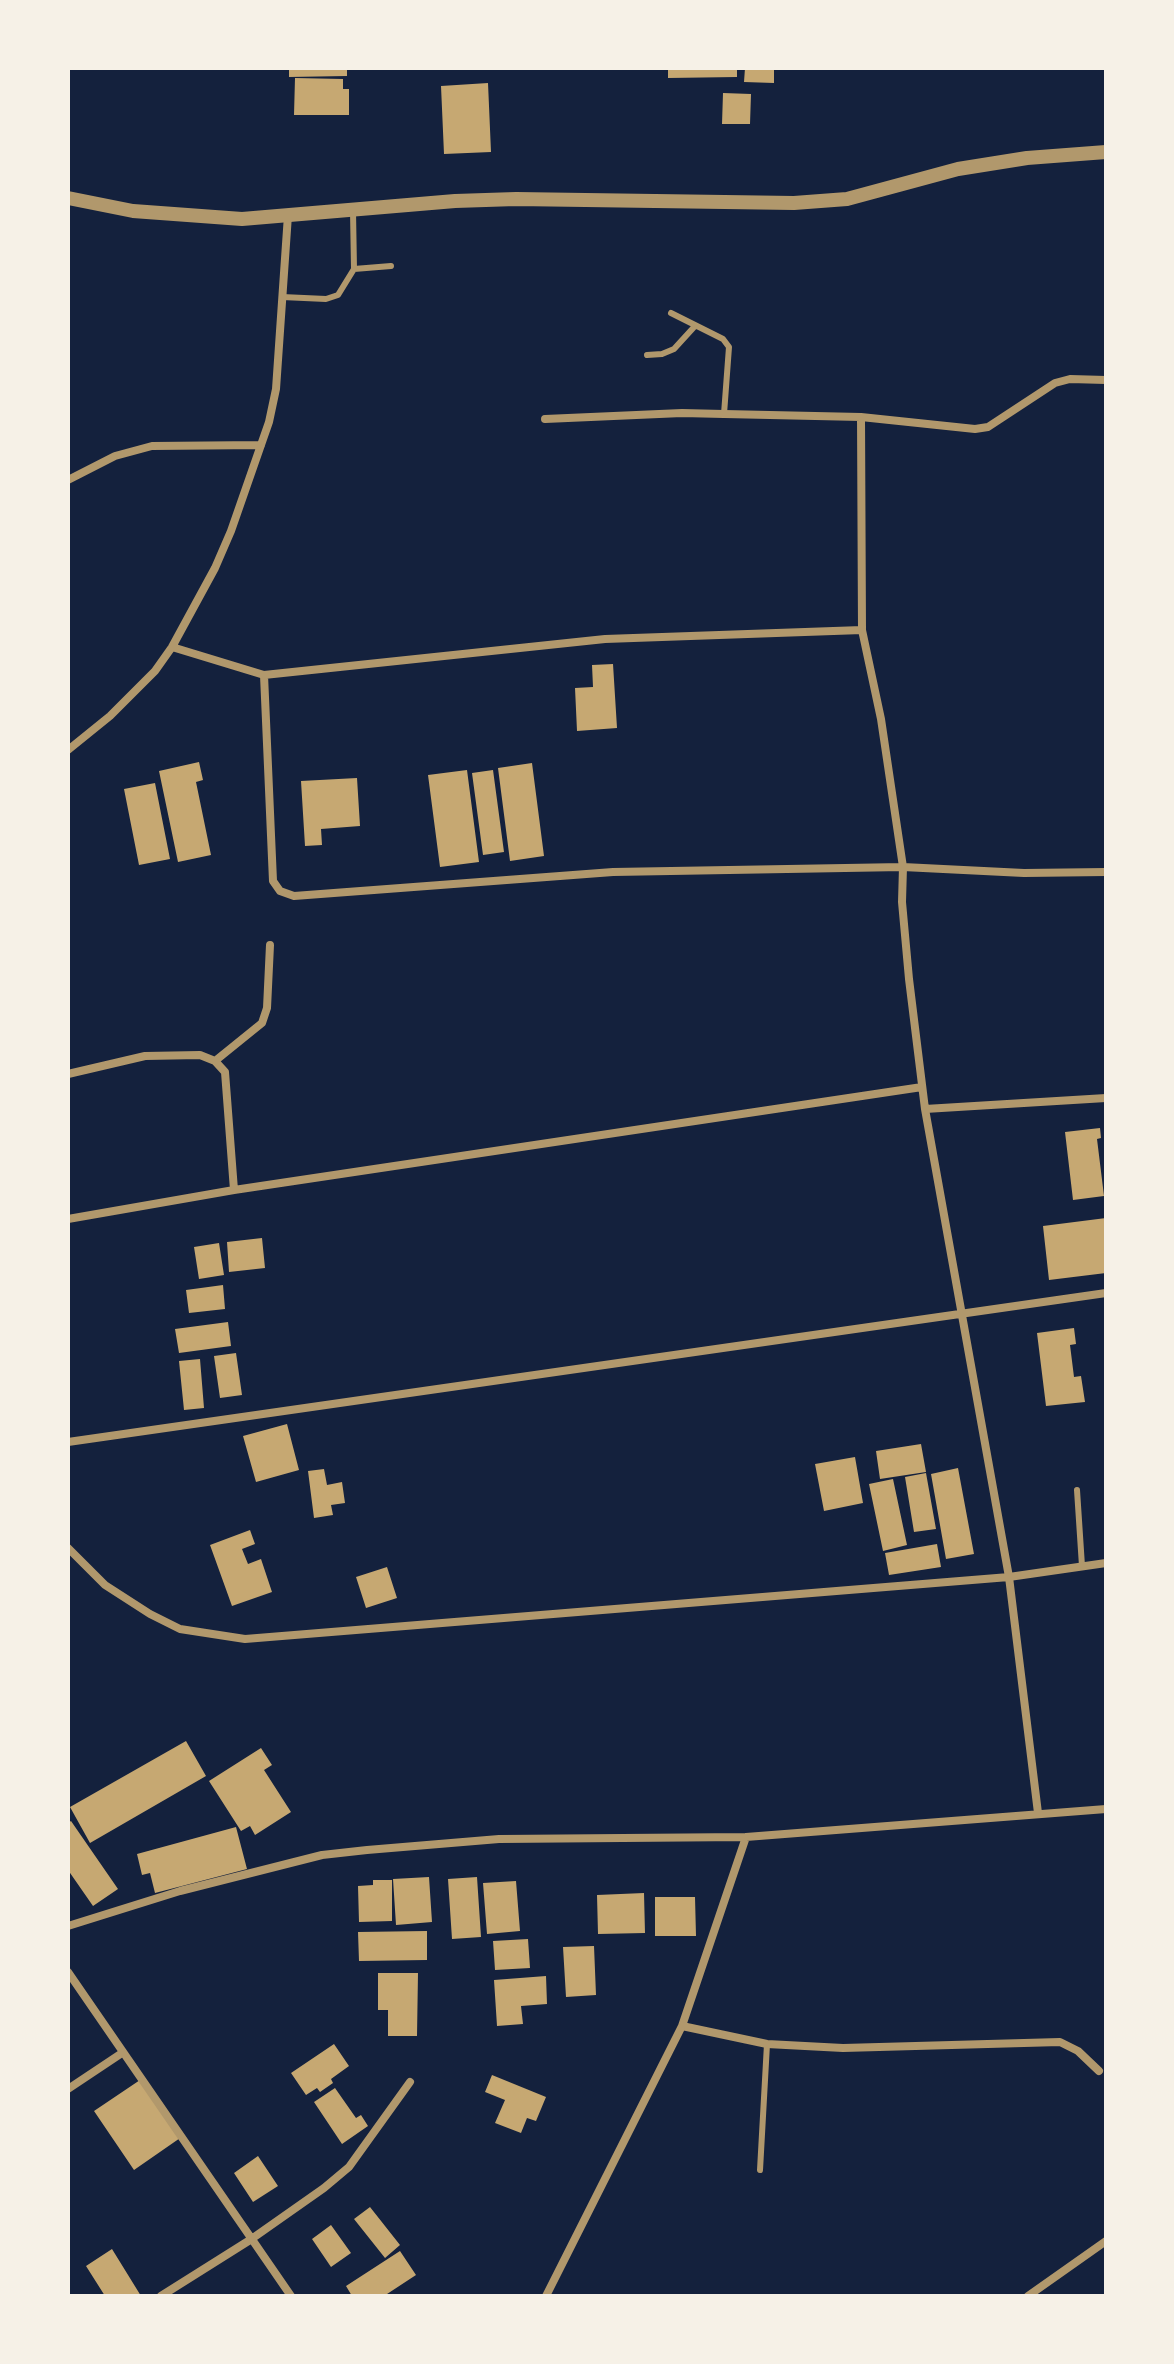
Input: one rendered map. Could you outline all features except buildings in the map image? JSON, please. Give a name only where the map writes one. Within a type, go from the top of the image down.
[{"type":"street","points":[[68,198],[133,211],[242,219],[516,199],[794,203],[847,199],[958,169],[1027,158],[1106,152]]},
{"type":"street","points":[[68,750],[135,694],[172,647],[215,568],[261,445],[276,389],[288,215]]},
{"type":"street","points":[[545,419],[682,413],[861,417],[975,429],[988,427],[1055,383],[1070,379],[1106,380]]},
{"type":"street","points":[[861,417],[862,630],[881,719],[903,867],[902,902],[907,964],[925,1109],[1009,1577],[1038,1813]]},
{"type":"street","points":[[68,480],[131,450],[152,446],[261,445]]},
{"type":"street","points":[[172,647],[264,675],[605,639],[862,630]]},
{"type":"street","points":[[264,675],[273,881],[280,891],[294,896],[613,872],[903,867],[1024,873],[1106,872]]},
{"type":"street","points":[[215,1061],[262,1023],[267,1008],[270,945]]},
{"type":"street","points":[[68,1074],[145,1056],[200,1055],[215,1061],[225,1072],[234,1190]]},
{"type":"street","points":[[68,1219],[234,1190],[922,1087]]},
{"type":"street","points":[[925,1109],[1106,1098]]},
{"type":"street","points":[[68,1442],[1106,1293]]},
{"type":"street","points":[[68,1548],[105,1585],[150,1614],[180,1629],[245,1639],[1009,1577],[1106,1563]]},
{"type":"street","points":[[68,1926],[180,1891],[322,1855],[499,1839],[746,1837],[1106,1809]]},
{"type":"street","points":[[546,2296],[682,2026],[746,1837]]},
{"type":"street","points":[[68,1972],[291,2296]]},
{"type":"street","points":[[682,2026],[767,2044],[843,2048],[1060,2042],[1078,2051],[1099,2071]]},
{"type":"street","points":[[68,2089],[122,2053]]},
{"type":"street","points":[[161,2296],[250,2240],[349,2167],[410,2082]]},
{"type":"street","points":[[1028,2296],[1106,2241]]},
{"type":"lane","points":[[282,297],[326,299],[338,295],[354,269],[353,209]]},
{"type":"lane","points":[[354,269],[391,266]]},
{"type":"lane","points":[[671,313],[723,339],[729,347],[724,414]]},
{"type":"lane","points":[[647,355],[674,349],[695,326]]},
{"type":"lane","points":[[1077,1490],[1082,1566]]},
{"type":"lane","points":[[760,2170],[767,2044]]}]
